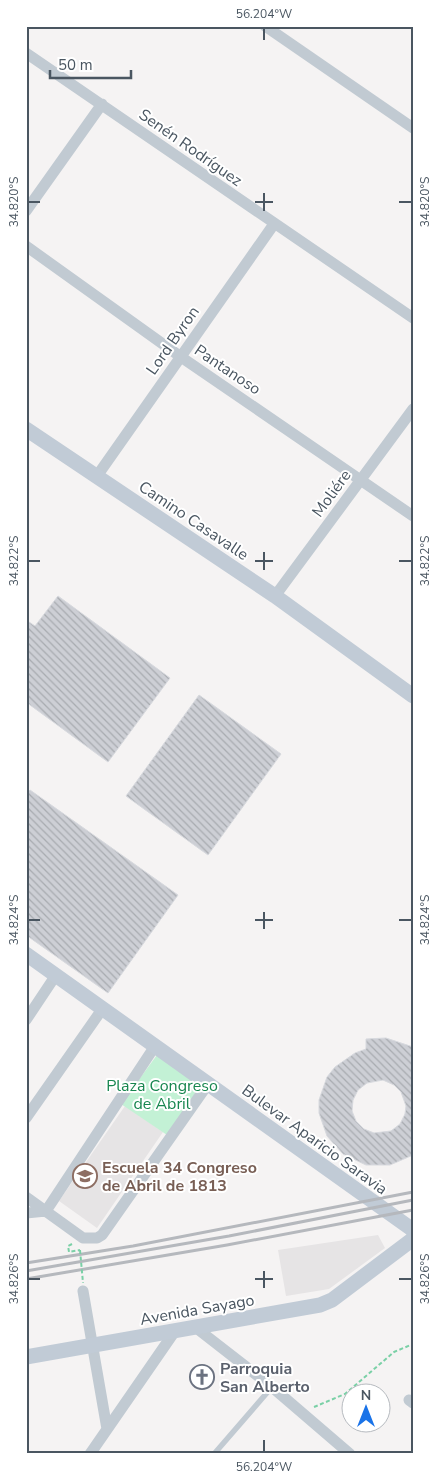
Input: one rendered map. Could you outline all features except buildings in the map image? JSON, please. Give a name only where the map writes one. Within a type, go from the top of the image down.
[{"type":"street","points":[[265,26],[413,128]]},
{"type":"street","name":"Senén Rodríguez","points":[[26,53],[413,318]]},
{"type":"street","points":[[26,211],[102,104]]},
{"type":"street","name":"Lord Byron","points":[[97,476],[274,224]]},
{"type":"street","name":"Pantanoso","points":[[26,246],[181,357],[413,516]]},
{"type":"street","name":"Moliére","points":[[275,596],[413,409]]},
{"type":"street","name":"Camino Casavalle","points":[[26,429],[275,596],[413,696]]},
{"type":"street","name":"Bulevar Aparicio Saravia","points":[[26,954],[413,1230]]},
{"type":"street","points":[[26,1020],[56,975]]},
{"type":"street","points":[[26,1118],[102,1008]]},
{"type":"street","points":[[46,1211],[155,1046]]},
{"type":"street","points":[[26,1197],[83,1238],[97,1238],[102,1235],[208,1084]]},
{"type":"street","points":[[26,1213],[46,1211]]},
{"type":"street","name":"Avenida Sayago","points":[[26,1357],[320,1305],[332,1300],[413,1239]]},
{"type":"street","points":[[83,1287],[107,1429]]},
{"type":"street","points":[[195,1327],[272,1387],[350,1454]]},
{"type":"street","points":[[90,1454],[175,1331]]},
{"type":"lane","points":[[214,1454],[272,1387]]},
{"type":"path","points":[[69,1252],[80,1250],[83,1287]]},
{"type":"path","points":[[303,1414],[345,1394],[394,1352],[413,1344]]},
{"type":"shaded area","points":[[125,1106],[163,1132],[97,1228],[59,1201]]},
{"type":"shaded area","points":[[378,1235],[385,1248],[329,1289],[286,1296],[278,1250]]},
{"type":"green space","name":"Plaza Congreso de Abril","points":[[157,1055],[200,1086],[167,1135],[121,1104]]},
{"type":"railway","points":[[26,1263],[133,1246],[413,1192]]},
{"type":"railway","points":[[26,1271],[229,1236],[413,1200]]},
{"type":"railway","points":[[26,1279],[227,1245],[413,1210]]},
{"type":"place","name":"Escuela 34 Congreso de Abril de 1813","points":[[85,1176]]},
{"type":"place","name":"Parroquia San Alberto","points":[[202,1377]]}]
